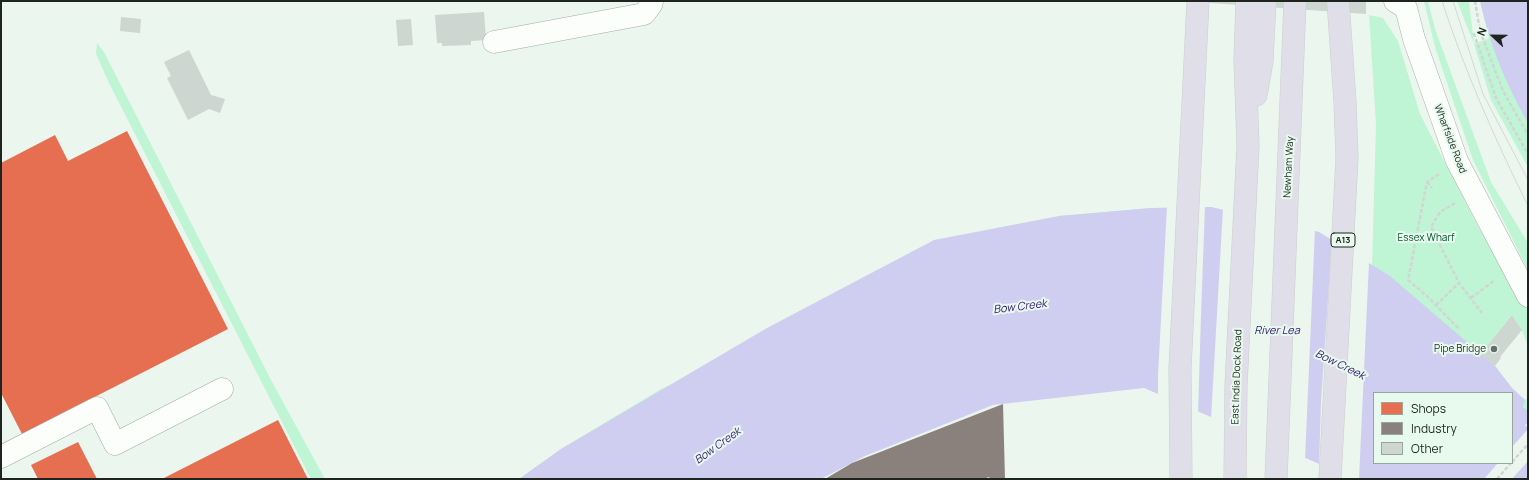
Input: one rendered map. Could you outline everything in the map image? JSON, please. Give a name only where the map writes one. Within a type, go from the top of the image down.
[{"type":"highway","points":[[1181,479],[1180,368],[1198,1]]},
{"type":"highway","points":[[1247,1],[1245,60],[1248,146]]},
{"type":"highway","points":[[1248,146],[1262,61],[1265,1]]},
{"type":"highway","name":"Newham Way","points":[[1276,479],[1281,332],[1293,100],[1295,1]]},
{"type":"highway","name":"A13","points":[[1330,479],[1346,158],[1345,102],[1338,1]]},
{"type":"highway","name":"East India Dock Road","points":[[1235,479],[1236,385],[1248,146]]},
{"type":"street","points":[[494,42],[644,14],[651,5],[652,1]]},
{"type":"street","name":"Wharfside Road","points":[[1395,1],[1406,8],[1414,39],[1457,161],[1528,296]]},
{"type":"street","points":[[1,457],[97,408],[115,444],[222,389]]},
{"type":"path","points":[[1475,1],[1480,31],[1503,91],[1528,135]]},
{"type":"path","points":[[1480,31],[1474,34],[1496,98],[1528,154]]},
{"type":"path","points":[[1457,161],[1427,182],[1408,280],[1436,305],[1460,330]]},
{"type":"path","points":[[1427,182],[1432,188]]},
{"type":"path","points":[[1473,192],[1440,212],[1432,226],[1459,283],[1482,313]]},
{"type":"path","points":[[1472,298],[1513,267]]},
{"type":"path","points":[[1436,305],[1459,283]]},
{"type":"path","points":[[1513,461],[1528,444]]},
{"type":"path","points":[[1497,479],[1510,464]]},
{"type":"green space","points":[[1424,1],[1428,1],[1435,29],[1491,182],[1528,243],[1527,268],[1473,160],[1435,47]]},
{"type":"green space","points":[[1457,1],[1469,1],[1474,44]]},
{"type":"green space","points":[[1480,1],[1528,50],[1528,167],[1491,100],[1474,44],[1489,38]]},
{"type":"green space","name":"River Lea","points":[[1369,15],[1383,18],[1398,41],[1420,114],[1477,225],[1528,310],[1528,346],[1522,330],[1512,315],[1487,346],[1485,344],[1479,353],[1495,366],[1512,388],[1525,400],[1528,397],[1528,422],[1525,425],[1528,428],[1528,439],[1513,392],[1510,392],[1401,326],[519,479],[561,449],[661,389],[1059,216],[1151,208],[1211,207],[1319,232],[1372,266],[1376,125]]},
{"type":"green space","points":[[97,43],[104,52],[271,380],[325,479],[311,479],[109,83],[96,54]]},
{"type":"water","points":[[1480,1],[1528,1],[1528,123],[1499,64]]},
{"type":"water","name":"River Lea","points":[[1211,207],[1319,232],[1390,276],[1495,366],[1512,388],[1525,400],[1523,407],[1528,411],[1528,422],[1525,425],[1528,428],[1528,479],[1354,479],[1144,388],[993,405],[865,456],[821,479],[519,479],[561,449],[767,328],[934,240],[1059,216],[1151,208]]},
{"type":"pier","points":[[1205,205],[1198,414],[1158,396],[1158,376],[1167,206]]},
{"type":"pier","points":[[1223,208],[1315,229],[1305,460],[1211,419]]},
{"type":"pier","points":[[1332,238],[1369,262],[1359,479],[1349,479],[1319,466],[1321,403]]},
{"type":"pier","points":[[1528,429],[1528,461],[1512,479],[1484,479],[1497,464],[1513,464],[1513,446]]},
{"type":"building: Shops","points":[[127,131],[228,329],[22,434],[1,393],[1,163],[55,135],[68,161]]},
{"type":"building: Shops","points":[[278,420],[308,479],[162,479]]},
{"type":"building: Shops","points":[[78,442],[97,479],[38,479],[31,465]]},
{"type":"building: Industry","points":[[1003,404],[1005,479],[992,479],[988,477],[986,479],[825,479],[852,463]]},
{"type":"building: Other","points":[[1366,1],[1366,14],[1197,2]]},
{"type":"building: Other","points":[[484,12],[486,40],[471,41],[471,45],[442,46],[442,43],[437,43],[435,15]]},
{"type":"building: Other","points":[[121,17],[141,19],[140,33],[120,31]]},
{"type":"building: Other","points":[[411,19],[413,45],[398,46],[396,20]]},
{"type":"building: Other","points":[[189,50],[211,95],[225,99],[220,113],[209,109],[188,120],[167,78],[171,76],[164,62]]},
{"type":"building: Other","points":[[1512,315],[1522,330],[1500,357],[1501,358],[1495,366],[1479,353],[1486,344],[1487,346]]},
{"type":"tram line","points":[[1442,1],[1460,54],[1481,105],[1528,206]]},
{"type":"tram line","points":[[1453,1],[1483,94],[1528,180]]},
{"type":"place","name":"Pipe Bridge","points":[[1494,349]]},
{"type":"park label","name":"Essex Wharf","points":[[1426,238]]},
{"type":"water label","name":"Bow Creek","points":[[1020,307]]},
{"type":"water label","name":"Bow Creek","points":[[1340,365]]},
{"type":"water label","name":"Bow Creek","points":[[718,446]]}]
